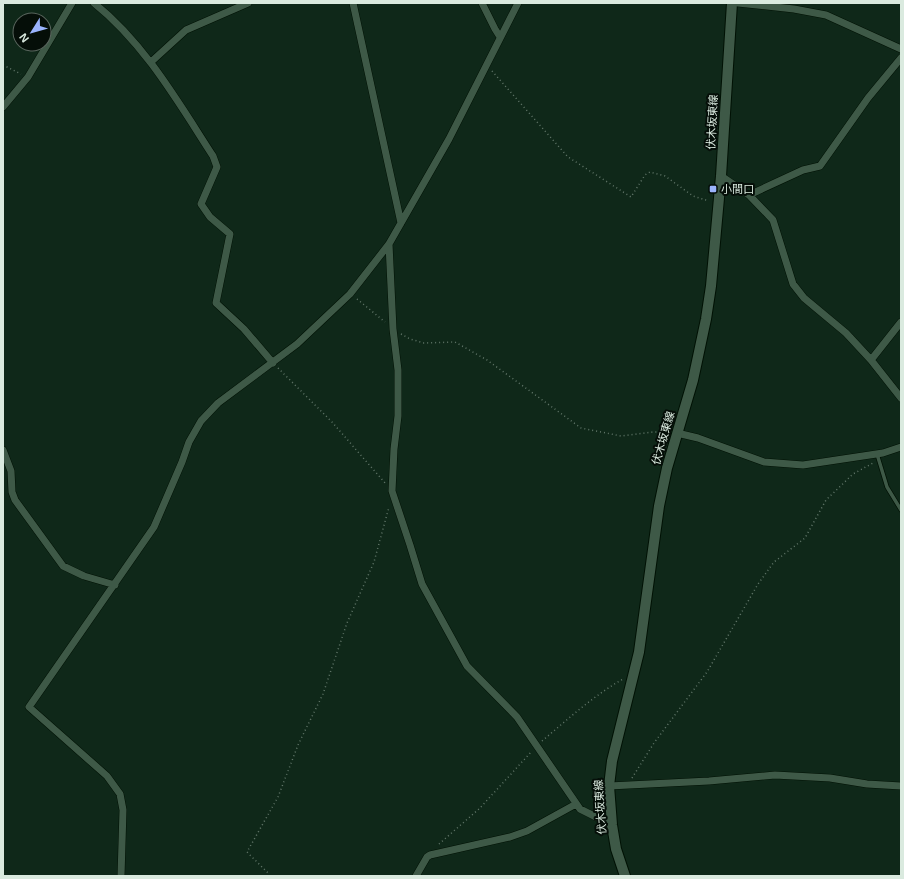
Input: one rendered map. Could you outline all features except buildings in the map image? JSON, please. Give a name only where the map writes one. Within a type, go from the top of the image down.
[{"type":"main road","name":"伏木坂東線","points":[[625,876],[616,849],[612,825],[609,786],[612,761],[639,652],[659,506],[667,468],[693,380],[706,319],[711,286],[719,203],[732,3]]},
{"type":"street","points":[[3,107],[28,77],[72,3]]},
{"type":"street","points":[[94,3],[108,14],[151,62],[212,156],[217,167],[201,204],[210,217],[230,234],[216,303],[244,329],[273,363]]},
{"type":"street","points":[[151,62],[186,30],[248,3]]},
{"type":"street","points":[[354,3],[401,223]]},
{"type":"street","points":[[482,3],[500,38]]},
{"type":"street","points":[[121,876],[124,810],[120,794],[107,776],[29,707],[154,527],[189,442],[201,420],[218,403],[297,344],[350,294],[389,244],[449,139],[518,3]]},
{"type":"street","points":[[738,3],[794,9],[826,15],[901,49]]},
{"type":"street","points":[[749,195],[803,170],[820,166],[868,98],[901,58]]},
{"type":"street","points":[[721,176],[749,195],[773,220],[793,284],[804,298],[846,333],[871,360],[901,398]]},
{"type":"street","points":[[389,244],[393,330],[398,370],[398,408],[392,491],[422,584],[467,666],[516,717],[580,809],[612,825]]},
{"type":"street","points":[[871,360],[901,322]]},
{"type":"street","points":[[677,433],[698,438],[764,462],[803,465],[878,457],[901,447]]},
{"type":"street","points":[[3,450],[11,471],[12,492],[15,500],[63,566],[84,576],[115,584]]},
{"type":"street","points":[[609,786],[709,781],[775,775],[830,778],[867,784],[901,786]]},
{"type":"street","points":[[416,876],[427,857],[430,855],[510,837],[527,831],[576,804]]},
{"type":"lane","points":[[878,457],[888,487],[901,510]]},
{"type":"path","points":[[3,65],[28,77]]},
{"type":"path","points":[[487,65],[568,157],[631,197],[645,174],[650,172],[666,176],[693,196],[719,203]]},
{"type":"path","points":[[350,294],[393,330],[410,339],[424,343],[455,342],[487,360],[581,428],[621,436],[653,432],[677,433]]},
{"type":"path","points":[[269,876],[270,874],[247,852],[278,797],[298,745],[323,694],[347,623],[374,562],[387,517],[392,491],[332,422],[273,363]]},
{"type":"path","points":[[628,784],[654,743],[707,672],[758,584],[774,562],[805,538],[826,500],[853,474],[878,457]]},
{"type":"path","points":[[430,855],[444,839],[480,808],[536,746],[573,714],[606,689],[634,671]]},
{"type":"place","name":"小間口","points":[[713,189]]}]
